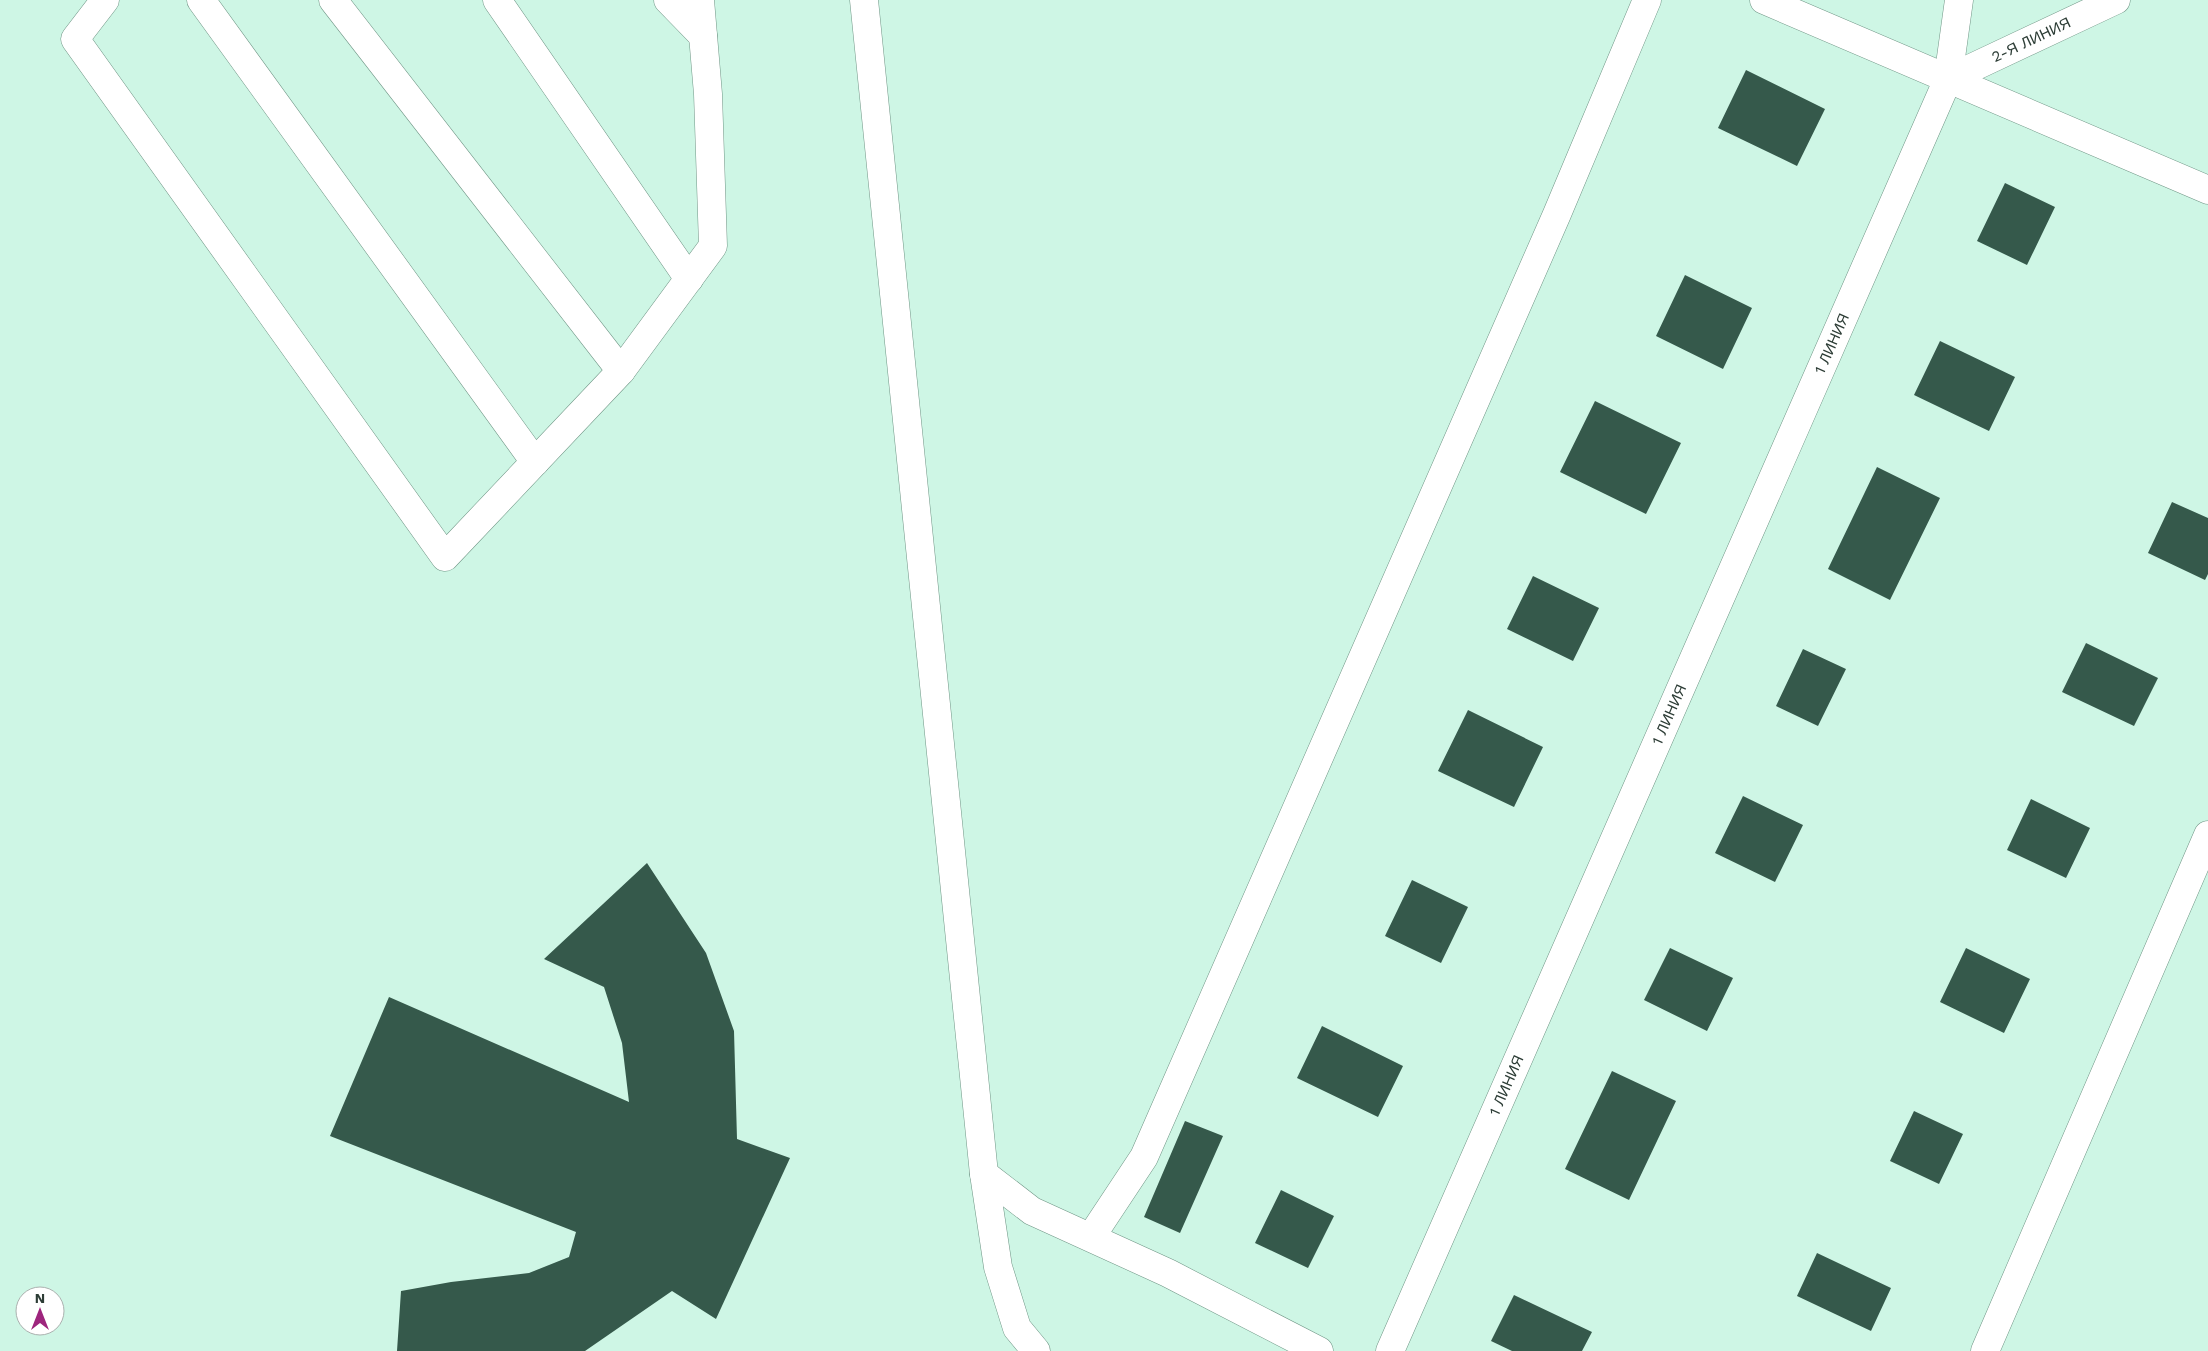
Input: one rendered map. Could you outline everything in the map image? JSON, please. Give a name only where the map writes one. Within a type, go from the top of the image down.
[{"type":"street","points":[[104,0],[75,39],[445,557],[621,371],[713,246],[708,94],[700,0]]},
{"type":"street","points":[[200,0],[535,462]]},
{"type":"street","points":[[333,0],[621,371]]},
{"type":"street","points":[[496,0],[689,279]]},
{"type":"street","points":[[668,0],[703,36]]},
{"type":"street","points":[[864,0],[984,1174],[998,1267],[1016,1328],[1036,1351]]},
{"type":"street","points":[[1091,1237],[1144,1157],[1557,214],[1647,0]]},
{"type":"street","points":[[1764,0],[2208,190]]},
{"type":"street","name":"1 ЛИНИЯ","points":[[1390,1351],[1948,79],[1959,0]]},
{"type":"street","name":"2-Я ЛИНИЯ","points":[[1948,79],[2116,0]]},
{"type":"street","points":[[1985,1351],[2208,835]]},
{"type":"street","points":[[984,1174],[1032,1210],[1168,1273],[1319,1351]]},
{"type":"building","points":[[1746,70],[1825,109],[1797,166],[1718,128]]},
{"type":"building","points":[[2005,183],[2055,207],[2027,265],[1977,241]]},
{"type":"building","points":[[1685,275],[1752,308],[1723,369],[1656,336]]},
{"type":"building","points":[[1940,341],[2015,377],[1989,431],[1914,395]]},
{"type":"building","points":[[1595,401],[1681,443],[1646,514],[1560,472]]},
{"type":"building","points":[[1877,467],[1940,498],[1890,600],[1828,569]]},
{"type":"building","points":[[2172,502],[2208,518],[2208,574],[2205,580],[2148,553]]},
{"type":"building","points":[[1533,576],[1599,608],[1573,661],[1507,629]]},
{"type":"building","points":[[2086,643],[2158,678],[2134,726],[2062,692]]},
{"type":"building","points":[[1803,649],[1846,669],[1818,726],[1776,706]]},
{"type":"building","points":[[1468,710],[1543,747],[1514,807],[1438,771]]},
{"type":"building","points":[[1743,796],[1803,825],[1775,882],[1715,853]]},
{"type":"building","points":[[2031,799],[2090,828],[2066,878],[2007,850]]},
{"type":"building","points":[[647,863],[706,953],[734,1031],[737,1139],[790,1158],[716,1319],[672,1291],[585,1351],[397,1351],[401,1291],[451,1282],[529,1273],[569,1257],[576,1232],[330,1136],[389,997],[629,1102],[622,1043],[604,987],[544,959]]},
{"type":"building","points":[[1412,880],[1468,907],[1441,963],[1385,936]]},
{"type":"building","points":[[1670,948],[1733,978],[1707,1031],[1644,1000]]},
{"type":"building","points":[[1966,948],[2030,979],[2004,1033],[1940,1002]]},
{"type":"building","points":[[1322,1026],[1403,1066],[1378,1117],[1297,1078]]},
{"type":"building","points":[[1612,1071],[1676,1101],[1629,1200],[1565,1169]]},
{"type":"building","points":[[1914,1111],[1963,1134],[1939,1184],[1890,1161]]},
{"type":"building","points":[[1185,1121],[1223,1136],[1180,1233],[1144,1217]]},
{"type":"building","points":[[1281,1190],[1334,1216],[1308,1268],[1255,1243]]},
{"type":"building","points":[[1817,1253],[1891,1288],[1871,1331],[1797,1296]]},
{"type":"building","points":[[1514,1295],[1592,1332],[1582,1351],[1512,1351],[1491,1341]]}]
